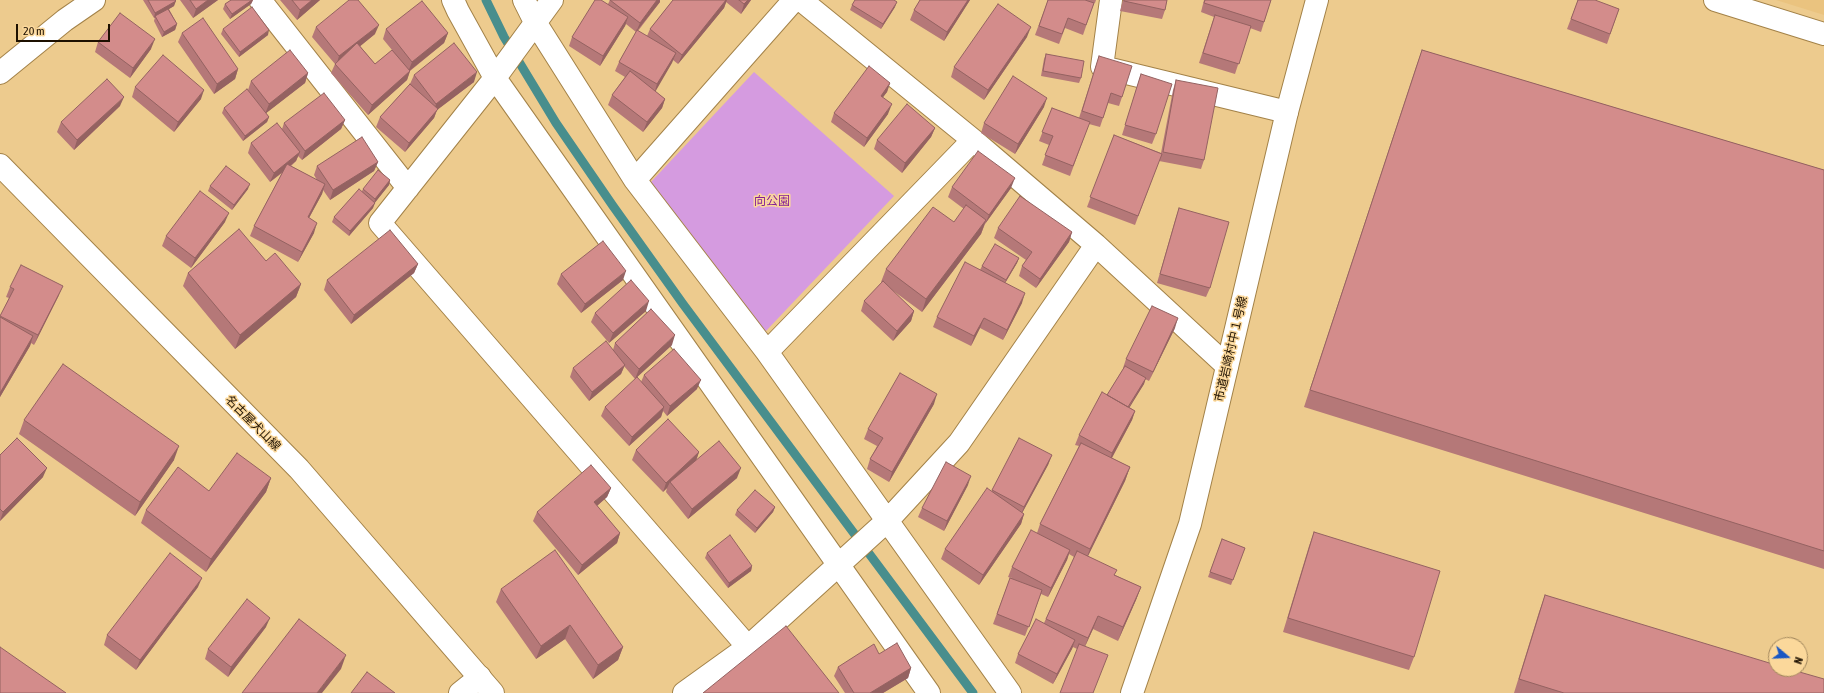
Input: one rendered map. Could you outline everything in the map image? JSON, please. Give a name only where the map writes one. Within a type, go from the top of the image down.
[{"type":"street","points":[[0,73],[64,20],[94,0]]},
{"type":"street","points":[[260,0],[408,188]]},
{"type":"street","points":[[454,0],[458,11],[497,74],[842,561],[930,693]]},
{"type":"street","points":[[524,0],[531,28],[635,180],[767,352],[882,525],[1010,693]]},
{"type":"street","points":[[552,0],[497,74],[380,223],[748,647]]},
{"type":"street","points":[[635,180],[794,0]]},
{"type":"street","points":[[801,0],[973,140],[1096,245],[1227,366]]},
{"type":"street","points":[[1111,0],[1102,67],[1287,112]]},
{"type":"street","name":"市道岩崎村中１号線","points":[[1132,693],[1190,524],[1287,112],[1317,0]]},
{"type":"street","points":[[1715,0],[1824,34]]},
{"type":"street","points":[[767,352],[973,140]]},
{"type":"street","name":"名古屋犬山線","points":[[0,166],[299,469],[486,685]]},
{"type":"street","points":[[684,693],[748,647],[882,525],[959,443],[1096,245]]},
{"type":"street","points":[[460,693],[486,685]]},
{"type":"shaded area","points":[[1776,0],[1824,0],[1824,15]]},
{"type":"green space","name":"向公園","points":[[754,72],[894,196],[765,332],[650,183]]},
{"type":"building","points":[[148,0],[175,0],[176,1],[155,13]]},
{"type":"building","points":[[190,0],[208,0],[196,9]]},
{"type":"building","points":[[231,0],[252,0],[232,14],[225,4]]},
{"type":"building","points":[[292,0],[312,0],[300,10]]},
{"type":"building","points":[[349,0],[358,0],[379,25],[339,56],[316,27]]},
{"type":"building","points":[[595,0],[601,0],[628,17],[603,56],[572,37]]},
{"type":"building","points":[[610,0],[657,0],[640,23]]},
{"type":"building","points":[[673,0],[726,0],[682,55],[650,29]]},
{"type":"building","points":[[739,0],[748,0],[744,4]]},
{"type":"building","points":[[855,0],[894,0],[897,2],[883,24],[852,5]]},
{"type":"building","points":[[920,0],[968,0],[947,32],[914,10]]},
{"type":"building","points":[[1048,0],[1085,0],[1094,3],[1086,25],[1068,18],[1062,34],[1039,26]]},
{"type":"building","points":[[1124,0],[1167,0],[1165,10]]},
{"type":"building","points":[[1205,0],[1271,0],[1264,22],[1204,3]]},
{"type":"building","points":[[1578,0],[1595,0],[1619,9],[1610,34],[1571,19]]},
{"type":"building","points":[[422,1],[448,33],[412,62],[386,29]]},
{"type":"building","points":[[998,4],[1031,27],[988,90],[954,67]]},
{"type":"building","points":[[252,7],[269,30],[240,52],[223,29]]},
{"type":"building","points":[[168,9],[177,24],[164,32],[155,16]]},
{"type":"building","points":[[120,13],[155,39],[133,68],[98,42]]},
{"type":"building","points":[[1215,15],[1251,26],[1239,64],[1203,53]]},
{"type":"building","points":[[203,18],[238,69],[217,84],[182,33]]},
{"type":"building","points":[[637,30],[676,53],[657,84],[619,62]]},
{"type":"building","points":[[357,43],[375,64],[392,50],[410,71],[372,105],[335,64]]},
{"type":"building","points":[[454,43],[477,72],[436,104],[414,75]]},
{"type":"building","points":[[290,50],[308,73],[269,104],[251,81]]},
{"type":"building","points":[[1422,50],[1824,170],[1824,551],[1310,390]]},
{"type":"building","points":[[1046,54],[1084,61],[1081,78],[1043,71]]},
{"type":"building","points":[[163,55],[204,90],[178,122],[135,87]]},
{"type":"building","points":[[1099,56],[1132,66],[1122,97],[1111,93],[1103,118],[1082,111]]},
{"type":"building","points":[[869,66],[890,83],[881,96],[892,104],[867,138],[834,113]]},
{"type":"building","points":[[630,71],[665,99],[647,122],[612,95]]},
{"type":"building","points":[[1141,74],[1172,84],[1156,134],[1125,125]]},
{"type":"building","points":[[1013,76],[1047,98],[1018,144],[984,123]]},
{"type":"building","points":[[107,79],[124,97],[77,140],[61,122]]},
{"type":"building","points":[[1176,80],[1218,88],[1204,160],[1163,152]]},
{"type":"building","points":[[410,84],[438,109],[409,143],[380,117]]},
{"type":"building","points":[[247,89],[269,117],[245,136],[224,108]]},
{"type":"building","points":[[324,93],[345,120],[305,151],[284,123]]},
{"type":"building","points":[[907,104],[935,128],[905,163],[877,140]]},
{"type":"building","points":[[1052,108],[1090,122],[1073,166],[1045,155],[1053,136],[1042,132]]},
{"type":"building","points":[[277,123],[300,152],[274,173],[251,143]]},
{"type":"building","points":[[1114,135],[1162,154],[1138,216],[1090,197]]},
{"type":"building","points":[[362,137],[378,162],[333,190],[317,166]]},
{"type":"building","points":[[978,151],[1015,178],[989,215],[952,187]]},
{"type":"building","points":[[287,164],[325,184],[308,217],[317,223],[302,252],[254,226]]},
{"type":"building","points":[[226,166],[250,184],[234,205],[210,186]]},
{"type":"building","points":[[378,170],[390,180],[375,199],[363,189]]},
{"type":"building","points":[[359,189],[375,203],[350,231],[334,217]]},
{"type":"building","points":[[200,191],[229,213],[195,258],[166,236]]},
{"type":"building","points":[[1020,196],[1072,232],[1040,279],[1022,266],[1032,252],[998,228]]},
{"type":"building","points":[[966,205],[986,220],[926,299],[886,269],[933,207],[954,222]]},
{"type":"building","points":[[1179,208],[1229,222],[1210,288],[1160,274]]},
{"type":"building","points":[[239,229],[266,261],[275,253],[301,284],[240,335],[188,273]]},
{"type":"building","points":[[390,230],[418,264],[354,315],[327,280]]},
{"type":"building","points":[[603,241],[626,271],[585,304],[561,274]]},
{"type":"building","points":[[995,244],[1019,258],[1006,280],[982,266]]},
{"type":"building","points":[[965,262],[1025,293],[1007,330],[984,318],[974,336],[937,317]]},
{"type":"building","points":[[21,265],[63,286],[38,335],[0,316],[14,289],[10,287]]},
{"type":"building","points":[[631,280],[649,301],[613,333],[595,313]]},
{"type":"building","points":[[883,281],[914,311],[897,331],[864,301]]},
{"type":"building","points":[[1152,306],[1178,318],[1153,372],[1126,359]]},
{"type":"building","points":[[651,309],[675,335],[639,369],[615,343]]},
{"type":"building","points":[[0,317],[33,336],[0,393]]},
{"type":"building","points":[[606,341],[625,365],[592,392],[573,368]]},
{"type":"building","points":[[674,349],[701,380],[670,406],[644,375]]},
{"type":"building","points":[[63,364],[179,446],[140,502],[24,420]]},
{"type":"building","points":[[1125,366],[1146,378],[1128,407],[1107,395]]},
{"type":"building","points":[[900,373],[937,394],[892,472],[870,459],[883,438],[868,429]]},
{"type":"building","points":[[637,377],[664,407],[632,437],[605,407]]},
{"type":"building","points":[[1102,392],[1135,411],[1112,453],[1079,435]]},
{"type":"building","points":[[668,419],[699,452],[666,483],[636,450]]},
{"type":"building","points":[[17,438],[47,468],[3,512],[0,509],[0,455]]},
{"type":"building","points":[[1019,438],[1052,455],[1024,507],[992,490]]},
{"type":"building","points":[[719,441],[741,468],[692,509],[670,482]]},
{"type":"building","points":[[1081,443],[1130,467],[1090,549],[1040,524]]},
{"type":"building","points":[[237,453],[271,478],[211,559],[146,510],[178,467],[209,491]]},
{"type":"building","points":[[946,462],[971,476],[947,521],[922,508]]},
{"type":"building","points":[[591,465],[611,488],[594,502],[620,533],[582,565],[537,512]]},
{"type":"building","points":[[987,488],[1024,514],[983,575],[945,549]]},
{"type":"building","points":[[755,490],[775,507],[757,528],[737,510]]},
{"type":"building","points":[[1031,530],[1070,550],[1051,588],[1012,567]]},
{"type":"building","points":[[1314,532],[1440,571],[1414,657],[1288,618]]},
{"type":"building","points":[[730,535],[752,566],[729,583],[707,553]]},
{"type":"building","points":[[1222,539],[1245,548],[1233,580],[1210,572]]},
{"type":"building","points":[[555,550],[623,647],[598,665],[570,625],[541,646],[501,589]]},
{"type":"building","points":[[1077,551],[1117,570],[1114,575],[1141,587],[1123,627],[1098,616],[1088,638],[1046,619]]},
{"type":"building","points":[[170,553],[202,578],[140,660],[107,635]]},
{"type":"building","points":[[1010,578],[1042,590],[1029,627],[997,614]]},
{"type":"building","points":[[1545,595],[1768,663],[1768,677],[1808,677],[1808,674],[1824,679],[1824,693],[1564,693],[1519,679]]},
{"type":"building","points":[[247,599],[270,618],[231,667],[208,649]]},
{"type":"building","points":[[299,619],[346,655],[317,693],[242,693]]},
{"type":"building","points":[[1036,619],[1075,640],[1057,674],[1018,654]]},
{"type":"building","points":[[786,626],[839,693],[703,693]]},
{"type":"building","points":[[897,643],[911,668],[870,693],[854,693],[838,667],[874,644],[879,654]]},
{"type":"building","points":[[1079,644],[1108,655],[1093,693],[1060,693]]},
{"type":"building","points":[[0,647],[66,693],[0,693]]},
{"type":"building","points":[[367,672],[395,693],[351,693]]},
{"type":"waterway","points":[[486,0],[504,37],[556,123],[613,206],[683,304],[973,693]]}]
